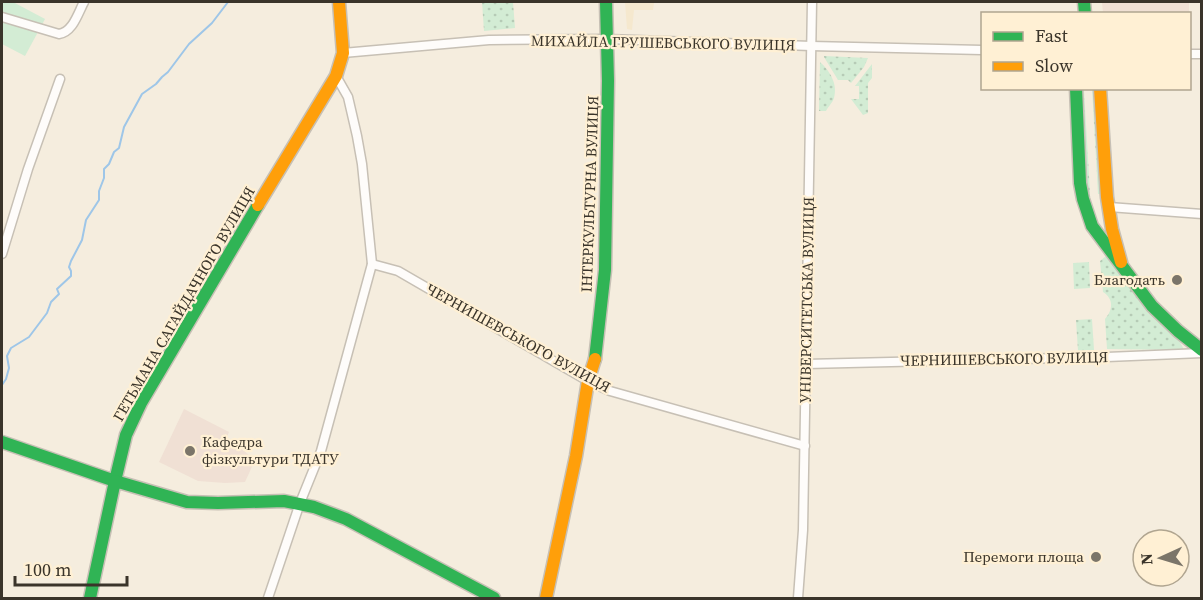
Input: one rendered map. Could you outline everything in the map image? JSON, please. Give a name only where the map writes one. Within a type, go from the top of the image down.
[{"type":"main road","points":[[339,2],[343,53]]},
{"type":"main road","name":"ІНТЕРКУЛЬТУРНА ВУЛИЦЯ","points":[[546,598],[576,456],[588,381],[595,359],[605,270],[608,81],[606,2]]},
{"type":"main road","name":"ГЕТЬМАНА САГАЙДАЧНОГО ВУЛИЦЯ","points":[[90,598],[126,435],[141,404],[336,76],[343,53]]},
{"type":"main road","points":[[1076,90],[1080,183],[1092,226],[1152,306],[1202,351]]},
{"type":"main road","points":[[1100,90],[1108,202],[1122,267]]},
{"type":"main road","points":[[1083,199],[1108,202]]},
{"type":"main road","points":[[2,442],[115,481],[187,502],[284,501],[314,507],[346,519],[494,598]]},
{"type":"street","points":[[2,17],[63,34],[69,30],[84,2]]},
{"type":"street","name":"УНІВЕРСИТЕТСЬКА ВУЛИЦЯ","points":[[798,598],[803,530],[805,446],[812,2]]},
{"type":"street","name":"МИХАЙЛА ГРУШЕВСЬКОГО ВУЛИЦЯ","points":[[343,53],[489,40],[607,39],[981,50]]},
{"type":"street","points":[[268,598],[300,503],[321,451],[372,264],[357,136],[348,96],[336,76]]},
{"type":"street","points":[[2,255],[28,168],[60,79]]},
{"type":"street","points":[[1108,202],[1202,214]]},
{"type":"street","name":"ЧЕРНИШЕВСЬКОГО ВУЛИЦЯ","points":[[372,264],[398,271],[609,391],[805,446]]},
{"type":"street","name":"ЧЕРНИШЕВСЬКОГО ВУЛИЦЯ","points":[[806,364],[1107,357],[1202,351]]},
{"type":"shaded area","points":[[625,2],[669,2],[654,3],[653,10],[634,10],[632,30],[627,29]]},
{"type":"shaded area","points":[[1102,2],[1189,2],[1189,12],[1103,12]]},
{"type":"shaded area","points":[[184,409],[229,432],[227,437],[255,460],[245,482],[198,481],[159,462]]},
{"type":"green space","points":[[2,2],[13,2],[45,19],[25,56],[2,44]]},
{"type":"green space","points":[[482,2],[513,2],[515,28],[484,31]]},
{"type":"green space","points":[[824,57],[868,58],[851,83],[848,80],[838,80]]},
{"type":"green space","points":[[820,62],[830,74],[835,88],[833,100],[826,111],[819,111]]},
{"type":"green space","points":[[872,64],[872,78],[868,83],[868,113],[863,115],[851,99],[859,99],[859,86],[855,86]]},
{"type":"green space","points":[[1080,90],[1084,90],[1090,193],[1086,193]]},
{"type":"green space","points":[[1092,90],[1095,90],[1102,194],[1098,194]]},
{"type":"green space","points":[[1106,256],[1147,310],[1177,339],[1184,350],[1107,349],[1105,319],[1110,312],[1111,301],[1103,292],[1100,261]]},
{"type":"green space","points":[[1089,262],[1090,288],[1074,289],[1073,263]]},
{"type":"green space","points":[[1092,319],[1094,350],[1078,351],[1076,320]]},
{"type":"waterway","points":[[2,385],[9,368],[7,356],[11,348],[29,337],[47,313],[51,302],[59,294],[57,289],[71,276],[69,267],[82,240],[86,220],[99,200],[104,169],[119,148],[124,127],[142,94],[168,72],[189,44],[212,23],[228,2]]},
{"type":"traffic: fast","points":[[595,359],[605,270],[608,81],[606,2]]},
{"type":"traffic: fast","points":[[1084,2],[1085,12]]},
{"type":"traffic: fast","points":[[1076,90],[1080,183],[1092,226],[1152,306],[1202,350]]},
{"type":"traffic: fast","points":[[2,442],[115,481],[126,435],[141,403],[258,205]]},
{"type":"traffic: fast","points":[[90,598],[115,481],[187,502],[284,501],[314,507],[346,519],[494,598]]},
{"type":"traffic: slow","points":[[258,205],[336,76],[343,53],[339,2]]},
{"type":"traffic: slow","points":[[1100,90],[1107,197],[1112,229],[1121,262]]},
{"type":"traffic: slow","points":[[546,598],[576,456],[588,381],[595,359]]},
{"type":"place","name":"Благодать","points":[[1177,280]]},
{"type":"place","name":"Кафедра фізкультури ТДАТУ","points":[[190,451]]},
{"type":"place","name":"Перемоги площа","points":[[1096,557]]}]
